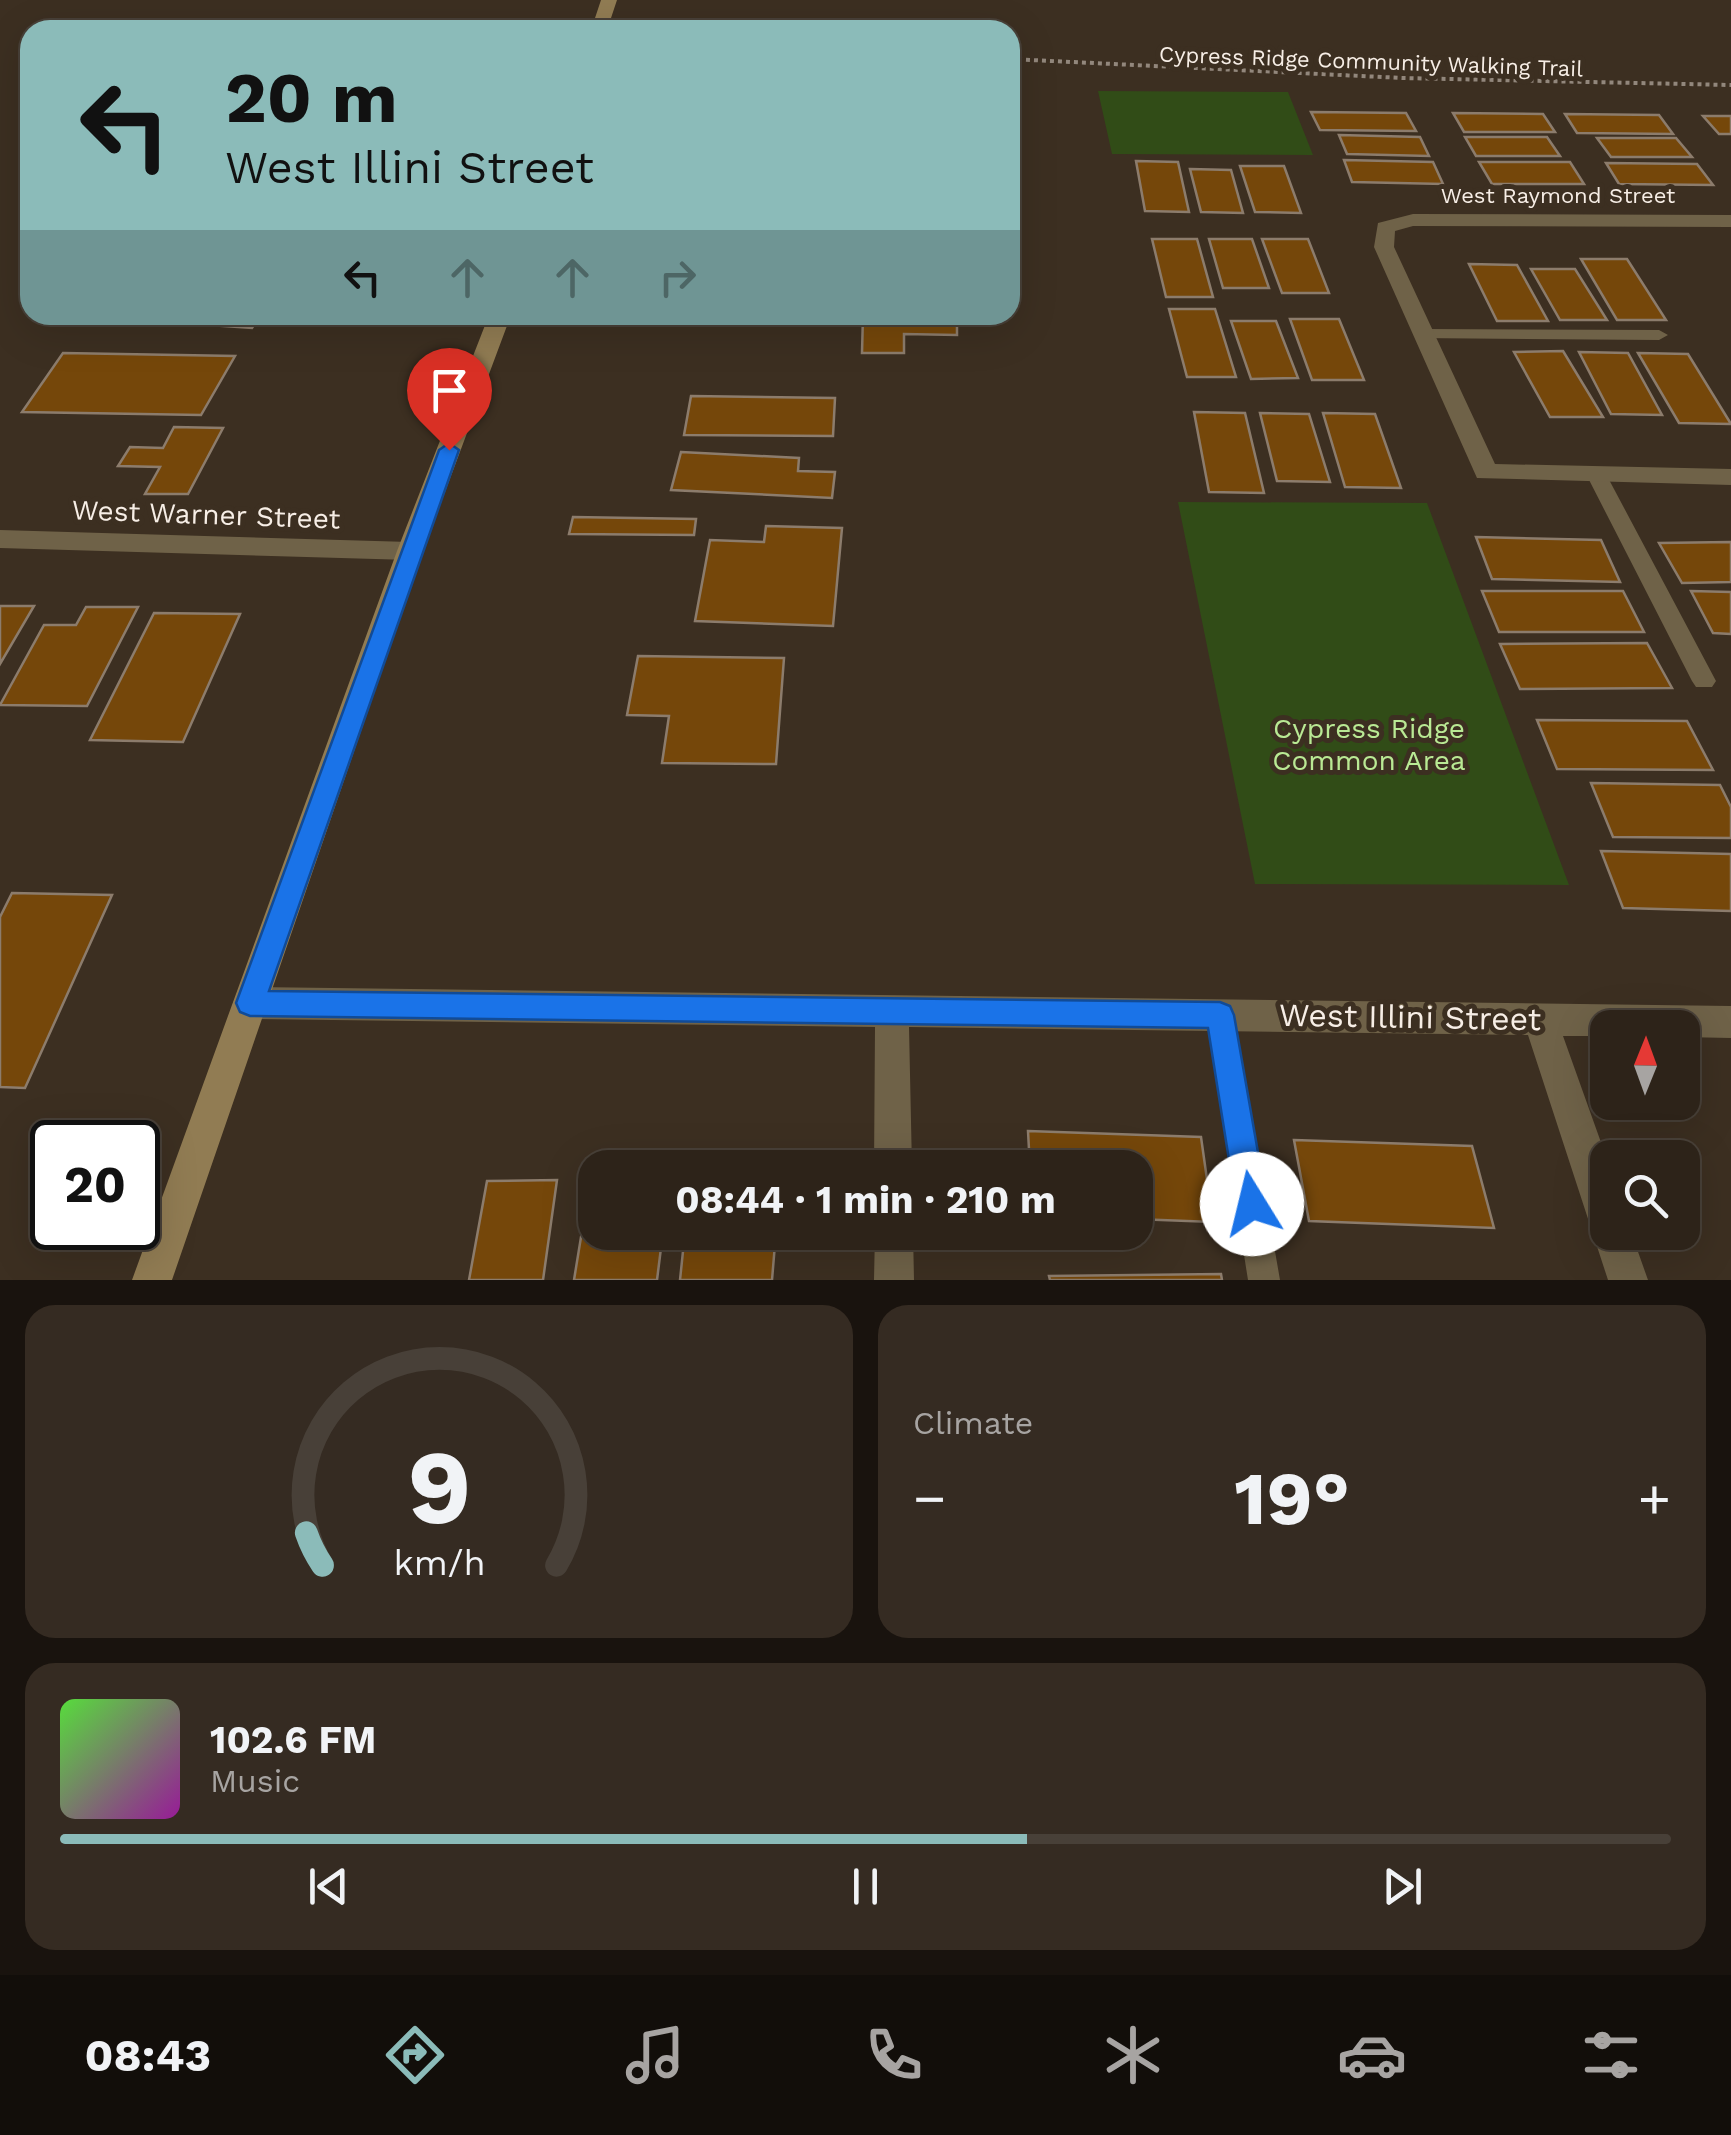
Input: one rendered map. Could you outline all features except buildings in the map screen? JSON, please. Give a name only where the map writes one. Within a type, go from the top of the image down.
[{"type":"main road","points":[[152,1280],[410,551],[496,325]]},
{"type":"street","name":"West Raymond Street","points":[[1423,334],[1384,246],[1386,227],[1414,220],[1731,220]]},
{"type":"street","points":[[1423,334],[1486,472],[1731,477]]},
{"type":"street","name":"West Warner Street","points":[[0,538],[410,551]]},
{"type":"street","name":"West Illini Street","points":[[250,1003],[1731,1022]]},
{"type":"street","points":[[892,1012],[893,1150]]},
{"type":"street","points":[[1540,1019],[1590,1165]]},
{"type":"street","points":[[894,1250],[894,1280]]},
{"type":"street","points":[[1618,1250],[1628,1280]]},
{"type":"lane","points":[[1423,334],[1659,336]]},
{"type":"lane","points":[[1596,474],[1704,681]]},
{"type":"lane","points":[[1220,1015],[1264,1280]]},
{"type":"path","name":"Cypress Ridge Community Walking Trail","points":[[1020,60],[1404,78],[1731,85]]},
{"type":"green space","points":[[1098,91],[1288,92],[1313,155],[1112,154]]},
{"type":"green space","name":"Cypress Ridge Common Area","points":[[1178,502],[1427,503],[1569,885],[1255,884]]},
{"type":"route","points":[[449,450],[250,1003],[1220,1015],[1252,1204]]}]
